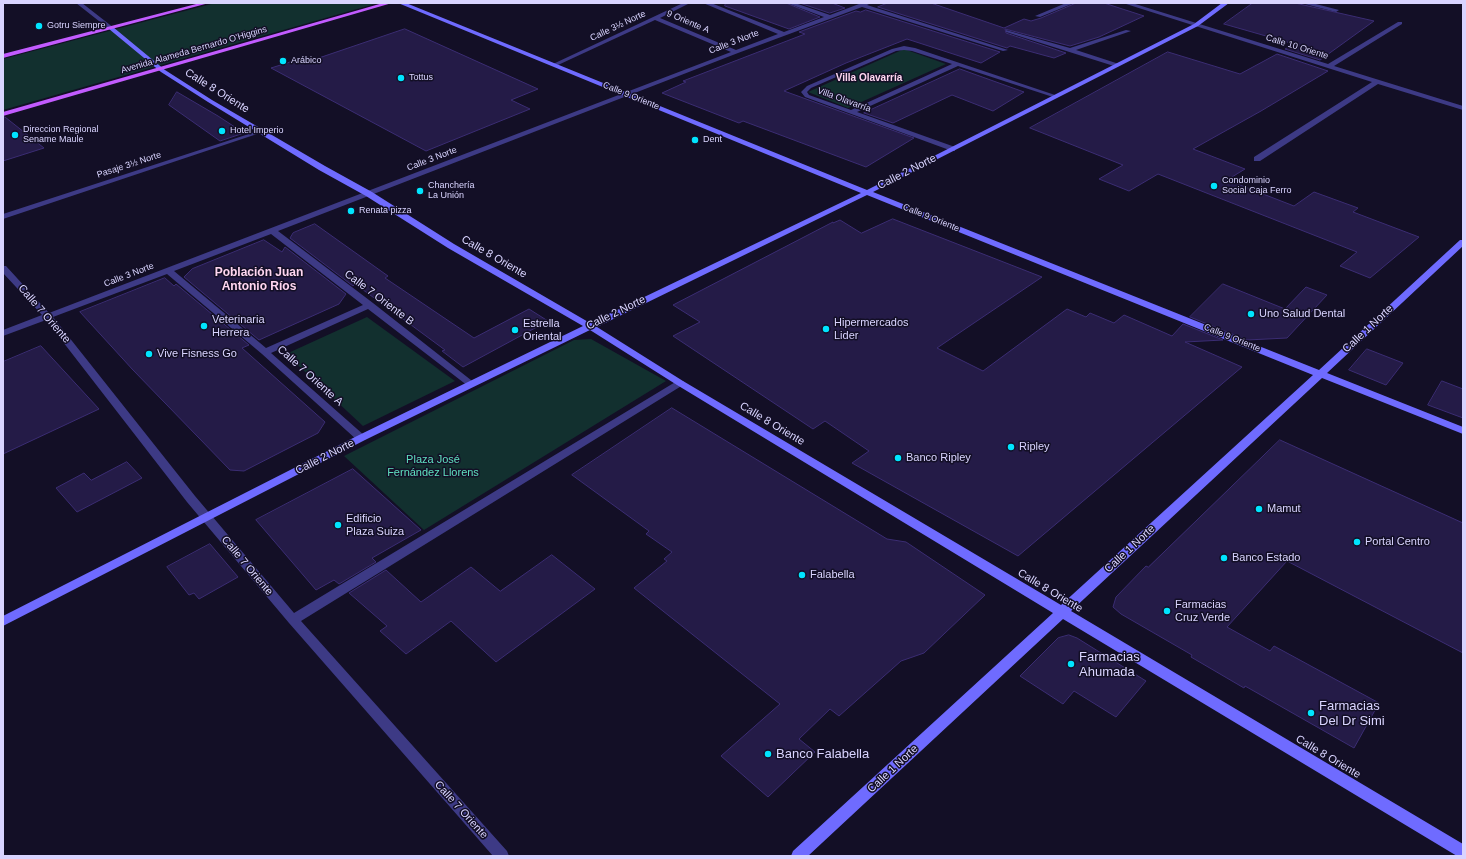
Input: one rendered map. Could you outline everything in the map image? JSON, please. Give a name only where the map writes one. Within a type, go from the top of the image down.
[{"type":"main road","points":[[3,56],[206,3]]},
{"type":"main road","name":"Avenida Alameda Bernardo O'Higgins","points":[[3,114],[389,3]]},
{"type":"street","name":"Calle 8 Oriente","points":[[79,3],[160,69],[260,132],[369,194],[451,246],[589,326],[680,383],[1463,852]]},
{"type":"street","name":"Calle 9 Oriente","points":[[401,3],[556,64],[866,192],[1463,431]]},
{"type":"street","name":"Calle 3½ Norte","points":[[556,64],[687,3]]},
{"type":"street","points":[[706,3],[783,34]]},
{"type":"street","points":[[790,3],[829,17]]},
{"type":"street","points":[[1038,16],[1071,3]]},
{"type":"street","name":"Calle 10 Oriente","points":[[1126,3],[1463,108]]},
{"type":"street","name":"Calle 2 Norte","points":[[3,621],[361,438],[952,149],[1196,25],[1226,3]]},
{"type":"street","points":[[1304,3],[1336,10]]},
{"type":"street","points":[[864,4],[1005,50]]},
{"type":"street","name":"Calle 3 Norte","points":[[3,333],[864,4]]},
{"type":"street","name":"9 Oriente A","points":[[656,18],[736,52]]},
{"type":"street","points":[[1329,66],[1400,23]]},
{"type":"street","points":[[1008,30],[1117,65]]},
{"type":"street","points":[[1071,50],[1128,31]]},
{"type":"street","name":"Villa Olavarría","points":[[952,149],[807,96],[804,92],[809,87],[899,49],[913,49],[1055,96]]},
{"type":"street","points":[[851,112],[957,64]]},
{"type":"street","points":[[1257,159],[1378,81]]},
{"type":"street","name":"Pasaje 3½ Norte","points":[[3,217],[260,132]]},
{"type":"street","name":"Calle 7 Oriente B","points":[[272,231],[471,384]]},
{"type":"street","name":"Calle 1 Norte","points":[[798,856],[1063,612],[1319,373],[1463,242]]},
{"type":"street","name":"Calle 7 Oriente","points":[[3,268],[48,317],[191,500],[293,620],[502,856]]},
{"type":"street","name":"Calle 7 Oriente A","points":[[169,270],[265,352],[361,438]]},
{"type":"street","points":[[265,352],[370,305]]},
{"type":"street","points":[[293,620],[680,383]]},
{"type":"green space","points":[[215,3],[378,3],[3,110],[3,59]]},
{"type":"green space","points":[[904,49],[946,64],[848,108],[808,92]]},
{"type":"green space","points":[[367,317],[455,381],[363,426],[286,354]]},
{"type":"green space","name":"Plaza José Fernández Llorens","points":[[591,339],[666,381],[424,530],[344,456],[574,340]]},
{"type":"building","points":[[726,3],[786,3],[820,17],[789,29],[725,6]]},
{"type":"building","points":[[800,3],[832,3],[845,8],[830,13]]},
{"type":"building","points":[[888,3],[931,3],[1004,28],[1024,19],[1031,21],[1041,18],[1076,3],[1104,3],[1144,16],[1099,37],[1070,46],[1005,29],[1006,33],[1066,53],[1054,58],[1010,46],[1007,48],[878,7]]},
{"type":"building","points":[[1253,3],[1295,3],[1374,21],[1320,60],[1285,49],[1294,44],[1224,24]]},
{"type":"building","points":[[866,10],[1000,52],[981,63],[907,39],[846,63],[784,91],[914,138],[866,167],[743,121],[739,123],[662,93],[686,82],[683,81],[805,34],[799,32],[856,11],[860,12]]},
{"type":"building","name":"Tottus","points":[[405,29],[538,89],[511,100],[530,109],[426,151],[271,68],[306,57],[312,60]]},
{"type":"building","points":[[1168,52],[1240,74],[1277,54],[1328,71],[1193,149],[1245,169],[1227,180],[1294,206],[1314,192],[1358,208],[1353,212],[1419,237],[1370,278],[1340,266],[1357,252],[1158,174],[1129,191],[1099,179],[1123,165],[1030,128]]},
{"type":"building","points":[[960,69],[1024,92],[993,111],[952,95],[893,123],[864,113]]},
{"type":"building","points":[[177,92],[244,133],[220,141],[169,105]]},
{"type":"building","name":"Direccion Regional Sename Maule","points":[[3,117],[5,117],[44,148],[3,161]]},
{"type":"building","points":[[893,219],[1042,277],[937,348],[983,371],[1067,309],[1086,317],[1090,313],[1114,323],[1124,315],[1172,336],[1183,324],[1223,340],[1185,342],[1242,367],[1018,556],[852,463],[869,451],[825,421],[813,429],[673,336],[700,322],[673,305],[833,222],[840,220],[861,233]]},
{"type":"building","points":[[315,224],[388,276],[385,278],[474,338],[529,309],[548,321],[463,367],[442,351],[445,350],[355,284],[353,286],[290,238],[293,233]]},
{"type":"building","points":[[264,240],[282,252],[285,247],[346,294],[339,304],[259,340],[184,277],[192,269]]},
{"type":"building","points":[[165,278],[174,286],[176,284],[249,345],[242,348],[325,422],[318,433],[244,471],[230,470],[133,370],[80,312]]},
{"type":"building","name":"Uno Salud Dental","points":[[1223,284],[1285,309],[1306,287],[1327,295],[1287,338],[1247,340],[1190,317]]},
{"type":"building","points":[[41,346],[99,409],[3,454],[3,362]]},
{"type":"building","points":[[1367,349],[1403,363],[1386,385],[1349,370]]},
{"type":"building","points":[[1442,381],[1463,389],[1463,418],[1428,405]]},
{"type":"building","name":"Falabella","points":[[672,408],[887,539],[906,542],[985,595],[924,653],[901,661],[839,716],[830,709],[799,739],[815,752],[768,797],[721,756],[780,704],[634,588],[667,561],[664,559],[672,552],[646,534],[649,531],[572,475]]},
{"type":"building","points":[[1280,440],[1463,523],[1463,653],[1287,561],[1227,627],[1270,651],[1274,646],[1379,703],[1354,748],[1245,686],[1244,688],[1191,657],[1192,655],[1121,614],[1113,607],[1116,597],[1146,566],[1148,567]]},
{"type":"building","points":[[127,462],[142,478],[77,512],[56,488],[84,473],[91,480]]},
{"type":"building","name":"Edificio Plaza Suiza","points":[[353,469],[421,530],[372,558],[376,562],[339,584],[334,580],[316,590],[256,520]]},
{"type":"building","points":[[210,544],[238,577],[199,599],[194,593],[189,595],[167,567]]},
{"type":"building","points":[[552,555],[595,589],[496,662],[451,621],[406,654],[380,631],[387,626],[349,593],[386,570],[421,602],[471,567],[500,591]]},
{"type":"building","points":[[1069,635],[1077,638],[1146,681],[1116,717],[1074,691],[1063,704],[1020,676],[1058,638]]},
{"type":"place","name":"Gotru Siempre","points":[[39,26]]},
{"type":"place","name":"Arábico","points":[[283,61]]},
{"type":"place","name":"Tottus","points":[[401,78]]},
{"type":"place","name":"Hotel Imperio","points":[[222,131]]},
{"type":"place","name":"Direccion Regional Sename Maule","points":[[15,135]]},
{"type":"place","name":"Dent","points":[[695,140]]},
{"type":"place","name":"Condominio Social Caja Ferro","points":[[1214,186]]},
{"type":"place","name":"Chanchería La Unión","points":[[420,191]]},
{"type":"place","name":"Renata pizza","points":[[351,211]]},
{"type":"place","name":"Uno Salud Dental","points":[[1251,314]]},
{"type":"place","name":"Veterinaria Herrera","points":[[204,326]]},
{"type":"place","name":"Hipermercados Lider","points":[[826,329]]},
{"type":"place","name":"Estrella Oriental","points":[[515,330]]},
{"type":"place","name":"Vive Fisness Go","points":[[149,354]]},
{"type":"place","name":"Ripley","points":[[1011,447]]},
{"type":"place","name":"Banco Ripley","points":[[898,458]]},
{"type":"place","name":"Mamut","points":[[1259,509]]},
{"type":"place","name":"Edificio Plaza Suiza","points":[[338,525]]},
{"type":"place","name":"Portal Centro","points":[[1357,542]]},
{"type":"place","name":"Banco Estado","points":[[1224,558]]},
{"type":"place","name":"Falabella","points":[[802,575]]},
{"type":"place","name":"Farmacias Cruz Verde","points":[[1167,611]]},
{"type":"place","name":"Farmacias Ahumada","points":[[1071,664]]},
{"type":"place","name":"Farmacias Del Dr Simi","points":[[1311,713]]},
{"type":"place","name":"Banco Falabella","points":[[768,754]]},
{"type":"district","name":"Villa Olavarría","points":[[869,78]]},
{"type":"district","name":"Población Juan Antonio Ríos","points":[[259,280]]}]
